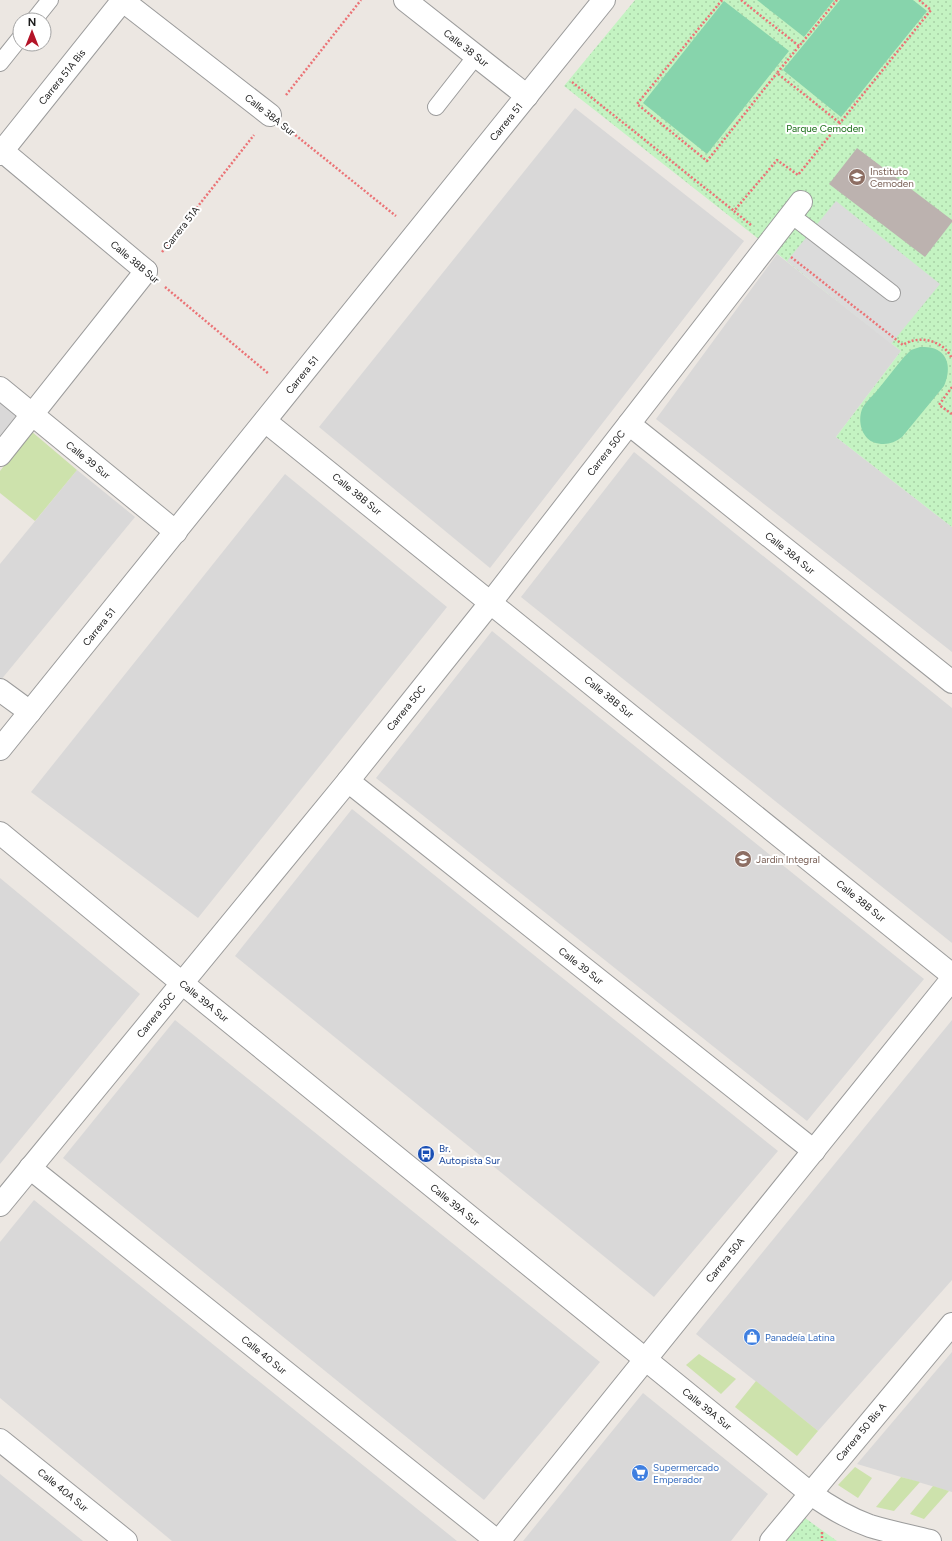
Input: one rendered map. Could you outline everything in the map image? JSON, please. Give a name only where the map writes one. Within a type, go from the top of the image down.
[{"type":"street","name":"Calle 38A Sur","points":[[123,0],[270,115]]},
{"type":"street","name":"Carrera 51A Bis","points":[[1,151],[123,0]]},
{"type":"street","name":"Calle 38 Sur","points":[[405,0],[527,96]]},
{"type":"street","name":"Carrera 51","points":[[0,749],[604,0]]},
{"type":"street","name":"Calle 38B Sur","points":[[1,151],[146,271]]},
{"type":"street","name":"Carrera 50C","points":[[0,1205],[348,781],[491,602],[796,209]]},
{"type":"street","points":[[0,455],[146,271]]},
{"type":"street","name":"Calle 39 Sur","points":[[0,388],[176,532]]},
{"type":"street","name":"Calle 38B Sur","points":[[265,421],[952,974]]},
{"type":"street","name":"Calle 38A Sur","points":[[629,424],[952,682]]},
{"type":"street","points":[[0,690],[30,712]]},
{"type":"street","name":"Calle 39 Sur","points":[[348,781],[814,1150]]},
{"type":"street","name":"Calle 39A Sur","points":[[0,833],[182,983],[810,1493],[829,1506],[852,1518],[895,1537],[930,1541]]},
{"type":"street","name":"Carrera 50A","points":[[498,1541],[952,979]]},
{"type":"street","name":"Calle 40 Sur","points":[[30,1168],[498,1541]]},
{"type":"street","name":"Carrera 50 Bis A","points":[[771,1541],[952,1324]]},
{"type":"street","name":"Calle 40A Sur","points":[[0,1440],[126,1541]]},
{"type":"lane","points":[[40,12],[50,0]]},
{"type":"lane","points":[[0,63],[12,48]]},
{"type":"lane","points":[[436,107],[476,56]]},
{"type":"lane","points":[[796,209],[892,293]]},
{"type":"path","name":"Carrera 51A","points":[[146,271],[361,0]]},
{"type":"path","points":[[722,0],[637,104],[707,160],[837,0]]},
{"type":"path","points":[[741,0],[799,46]]},
{"type":"path","points":[[734,211],[777,160],[798,175],[931,10],[919,0]]},
{"type":"path","points":[[551,66],[903,345],[909,341],[930,341],[938,344],[949,352],[952,359]]},
{"type":"path","points":[[777,74],[840,123]]},
{"type":"path","name":"Calle 38A Sur","points":[[270,115],[416,233]]},
{"type":"path","name":"Calle 38B Sur","points":[[146,271],[289,391]]},
{"type":"path","points":[[952,387],[950,392],[939,405],[952,414]]},
{"type":"shaded area","points":[[575,108],[744,241],[490,568],[319,427]]},
{"type":"shaded area","points":[[836,201],[940,284],[891,344],[787,261]]},
{"type":"shaded area","points":[[777,254],[901,351],[836,437],[952,527],[952,652],[656,419]]},
{"type":"shaded area","points":[[0,401],[19,415],[0,439]]},
{"type":"shaded area","points":[[634,452],[952,708],[952,943],[521,597]]},
{"type":"shaded area","points":[[77,470],[135,517],[0,681],[0,564]]},
{"type":"shaded area","points":[[285,474],[447,607],[198,918],[31,792]]},
{"type":"shaded area","points":[[492,631],[924,979],[807,1121],[376,778]]},
{"type":"shaded area","points":[[352,809],[778,1151],[654,1297],[235,956]]},
{"type":"shaded area","points":[[0,878],[140,994],[0,1164]]},
{"type":"shaded area","points":[[175,1020],[600,1362],[484,1500],[63,1158]]},
{"type":"shaded area","points":[[952,1020],[952,1280],[818,1431],[696,1334]]},
{"type":"shaded area","points":[[34,1200],[457,1541],[172,1541],[0,1398],[0,1242]]},
{"type":"shaded area","points":[[952,1352],[952,1492],[857,1464]]},
{"type":"shaded area","points":[[643,1393],[768,1494],[731,1541],[523,1541]]},
{"type":"shaded area","points":[[0,1474],[83,1541],[0,1541]]},
{"type":"green space","name":"Parque Cemoden","points":[[635,0],[952,0],[952,527],[836,437],[901,351],[564,86]]},
{"type":"green space","points":[[757,0],[834,0],[804,37]]},
{"type":"green space","points":[[840,0],[913,0],[927,11],[841,117],[783,70]]},
{"type":"green space","points":[[724,1],[789,51],[707,154],[643,103]]},
{"type":"green space","points":[[920,347],[935,349],[946,358],[948,372],[944,386],[902,437],[888,444],[881,444],[869,440],[863,432],[860,422],[863,407],[904,357],[911,350]]},
{"type":"green space","points":[[31,431],[77,470],[35,521],[0,493],[0,471]]},
{"type":"green space","points":[[699,1354],[736,1379],[721,1394],[686,1365]]},
{"type":"green space","points":[[756,1381],[818,1431],[797,1456],[735,1407]]},
{"type":"green space","points":[[855,1467],[872,1478],[858,1498],[838,1485]]},
{"type":"green space","points":[[901,1477],[920,1482],[894,1511],[876,1507]]},
{"type":"green space","points":[[933,1486],[949,1491],[924,1519],[910,1514]]},
{"type":"green space","points":[[805,1518],[837,1541],[786,1541]]},
{"type":"building","points":[[857,148],[952,220],[925,257],[829,184]]},
{"type":"place","name":"Instituto Cemoden","points":[[857,177]]},
{"type":"place","name":"Jardin Integral","points":[[743,859]]},
{"type":"place","name":"Br. Autopista Sur","points":[[426,1154]]},
{"type":"place","name":"Panadeía Latina","points":[[752,1337]]},
{"type":"place","name":"Supermercado Emperador","points":[[640,1473]]}]
